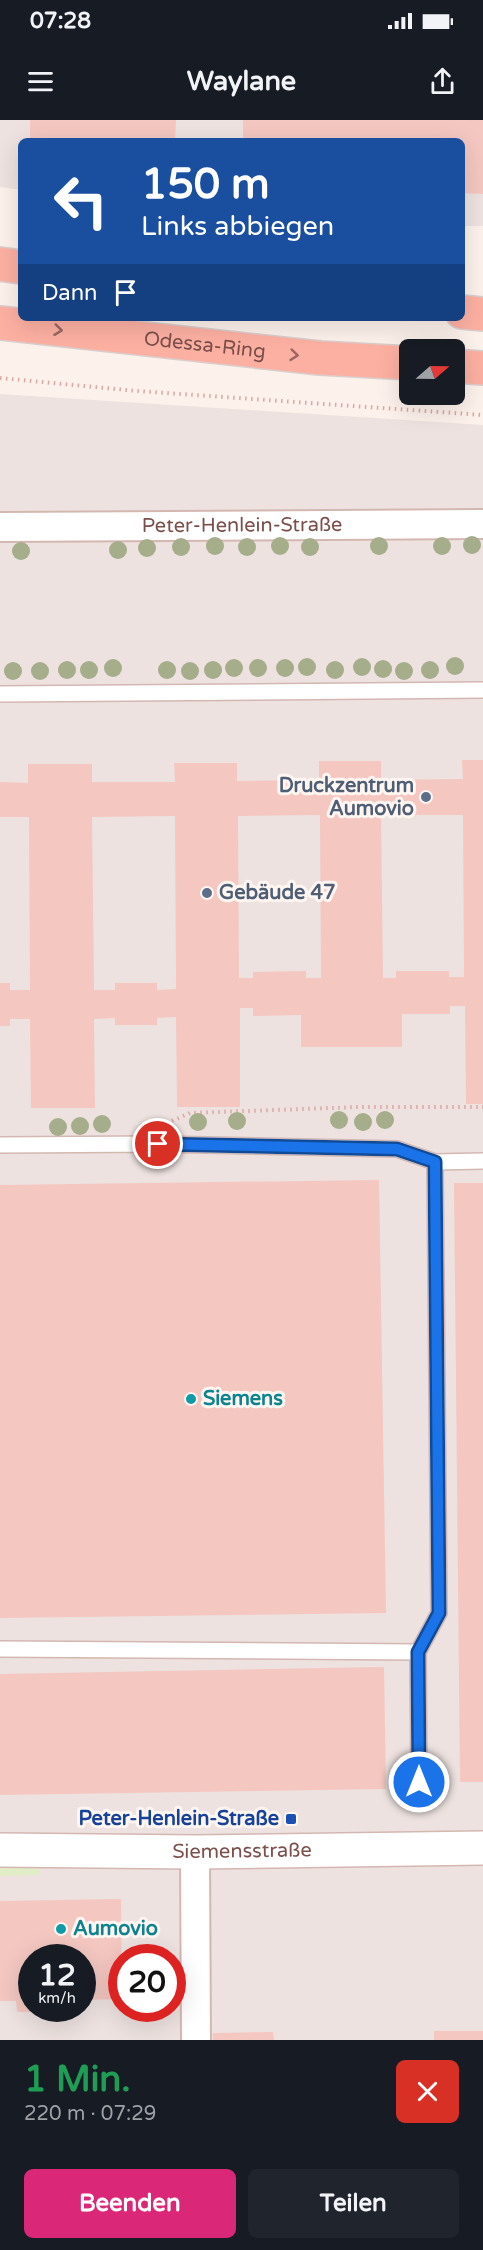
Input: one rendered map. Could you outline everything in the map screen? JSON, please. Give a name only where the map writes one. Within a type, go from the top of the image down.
[{"type":"highway","points":[[0,264],[18,267]]},
{"type":"highway","points":[[465,312],[483,314]]},
{"type":"highway","name":"Odessa-Ring","points":[[0,323],[297,356],[399,362]]},
{"type":"highway","points":[[465,367],[483,368]]},
{"type":"street","name":"Peter-Henlein-Straße","points":[[0,527],[483,524]]},
{"type":"street","name":"Siemensstraße","points":[[0,1850],[195,1852],[483,1848]]},
{"type":"street","points":[[195,1852],[196,2040]]},
{"type":"lane","points":[[0,694],[483,690]]},
{"type":"lane","points":[[0,1145],[158,1144],[397,1149],[435,1162],[483,1161]]},
{"type":"lane","points":[[419,1782],[418,1652],[439,1613],[435,1162]]},
{"type":"lane","points":[[0,1649],[418,1652]]},
{"type":"path","points":[[0,378],[137,391],[483,415]]},
{"type":"path","points":[[167,1121],[176,1121],[190,1113],[360,1107],[483,1107]]},
{"type":"shaded area","points":[[0,120],[483,120],[483,226],[465,226],[465,138],[18,138],[18,190],[0,187]]},
{"type":"shaded area","points":[[0,394],[483,425],[483,2040],[0,2040]]},
{"type":"green space","points":[[0,1866],[40,1869],[40,1875],[0,1876]]},
{"type":"building","points":[[30,120],[176,120],[175,138],[30,138]]},
{"type":"building","points":[[243,120],[483,120],[483,194],[465,193],[465,138],[243,138]]},
{"type":"building","name":"Gebäude 47","points":[[462,760],[483,760],[483,1104],[466,1104],[465,1006],[450,1006],[450,1014],[402,1014],[402,1047],[301,1047],[301,1015],[253,1016],[253,1008],[240,1008],[240,1107],[177,1107],[176,1017],[157,1018],[157,1025],[115,1025],[115,1018],[94,1019],[95,1108],[31,1108],[30,1019],[10,1019],[10,1026],[0,1026],[0,983],[10,983],[10,990],[30,990],[29,817],[0,817],[0,782],[28,783],[28,764],[92,764],[92,782],[175,782],[174,763],[237,763],[237,781],[319,780],[319,761],[381,761],[381,780],[463,779]],"holes":[[[320,815],[321,978],[306,978],[306,971],[253,972],[253,978],[239,978],[238,816]],[[381,815],[463,815],[464,977],[449,977],[449,971],[396,971],[396,978],[383,978]],[[175,816],[176,989],[157,990],[157,983],[115,983],[115,990],[94,990],[92,817]]]},
{"type":"building","name":"Siemens","points":[[379,1180],[386,1613],[0,1618],[0,1185]]},
{"type":"building","points":[[454,1183],[483,1183],[483,1782],[460,1782]]},
{"type":"building","points":[[384,1667],[386,1789],[0,1795],[0,1674]]},
{"type":"building","name":"Aumovio","points":[[121,1899],[121,1944],[108,1944],[108,1999],[96,2000],[96,1944],[18,1944],[18,2012],[16,2001],[0,2001],[0,1901]]},
{"type":"building","points":[[434,2031],[483,2031],[483,2040],[434,2040]]},
{"type":"building","points":[[273,2032],[274,2040],[213,2040],[213,2033]]},
{"type":"place","name":"Druckzentrum Aumovio","points":[[426,797]]},
{"type":"place","name":"Gebäude 47","points":[[207,893]]},
{"type":"place","name":"Siemens","points":[[191,1399]]},
{"type":"place","name":"Peter-Henlein-Straße","points":[[291,1819]]},
{"type":"place","name":"Aumovio","points":[[61,1929]]},
{"type":"route","points":[[158,1144],[397,1149],[435,1162],[439,1613],[418,1652],[419,1782]]}]
